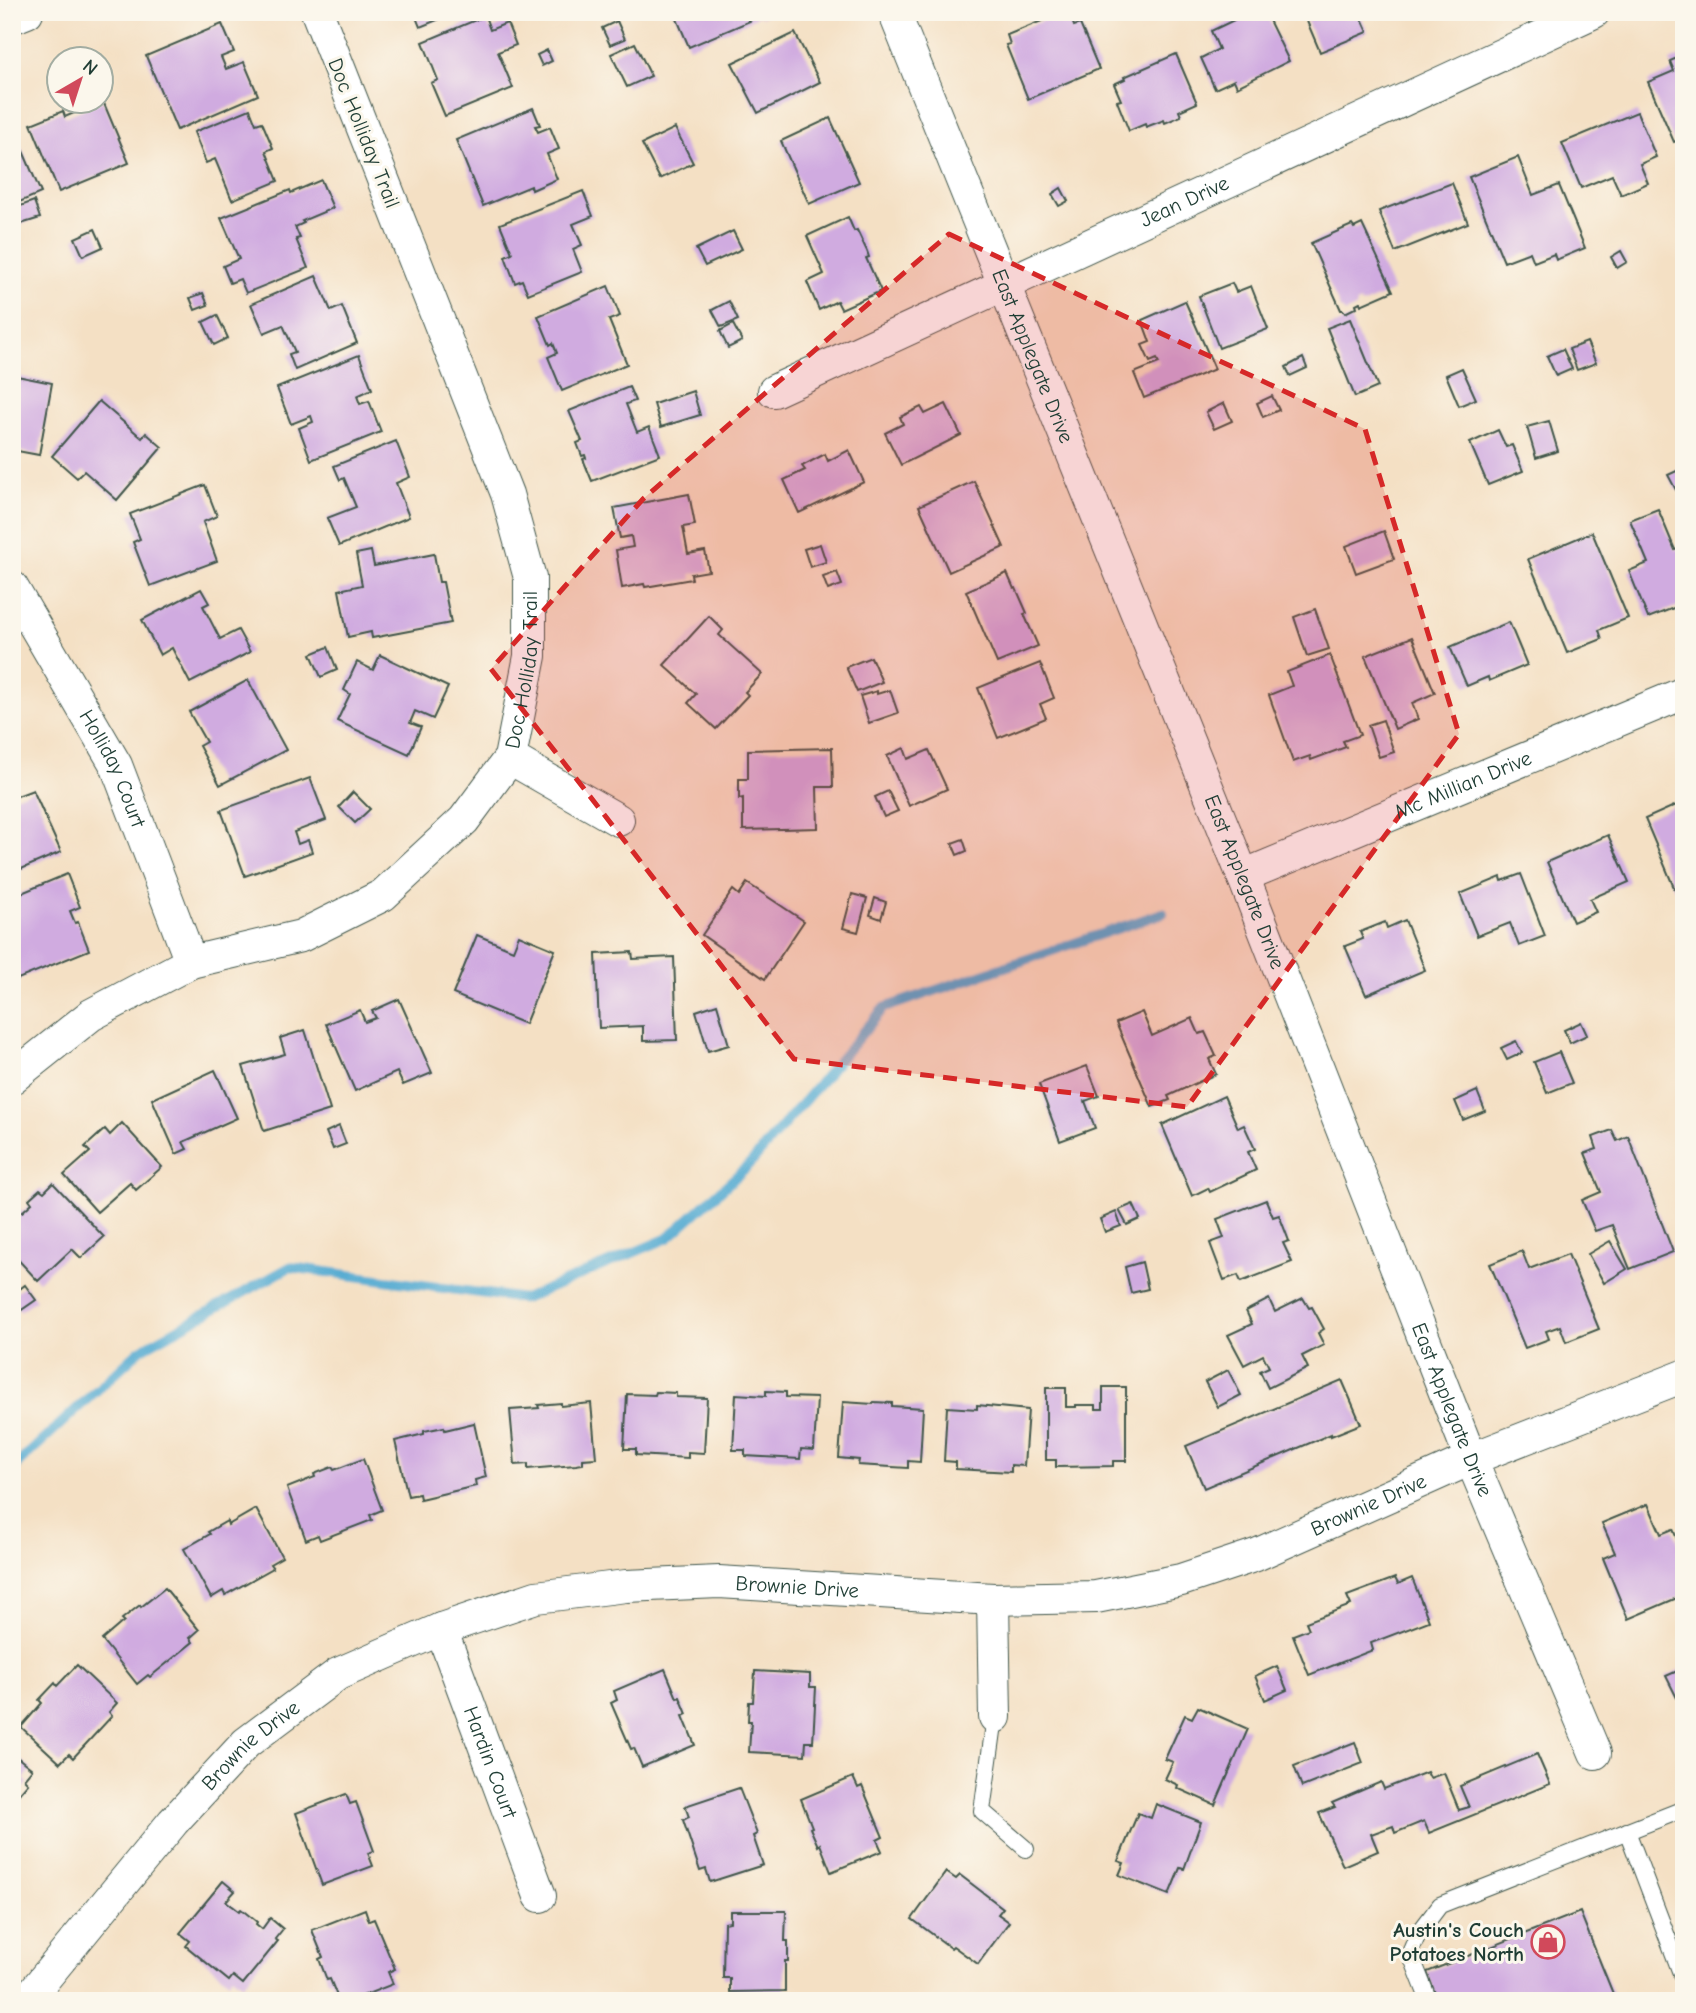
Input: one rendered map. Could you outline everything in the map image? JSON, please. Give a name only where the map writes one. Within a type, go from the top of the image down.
[{"type":"street","points":[[12,18],[27,12]]},
{"type":"street","name":"Doc Holliday Trail","points":[[12,1078],[91,1015],[191,962],[301,936],[383,895],[464,820],[510,758],[530,656],[530,578],[507,494],[317,12]]},
{"type":"street","name":"East Applegate Drive","points":[[894,12],[1243,876],[1471,1460],[1595,1753]]},
{"type":"street","name":"Jean Drive","points":[[774,391],[1594,12]]},
{"type":"street","name":"Holliday Court","points":[[12,587],[116,765],[191,962]]},
{"type":"street","name":"Mc Millian Drive","points":[[1243,876],[1684,692]]},
{"type":"street","points":[[510,758],[618,820]]},
{"type":"street","name":"Brownie Drive","points":[[26,2001],[173,1822],[246,1743],[338,1674],[441,1629],[536,1597],[626,1586],[719,1581],[993,1599],[1096,1597],[1181,1580],[1256,1555],[1471,1460],[1684,1376]]},
{"type":"street","points":[[993,1599],[995,1717]]},
{"type":"street","name":"Hardin Court","points":[[441,1629],[540,1896]]},
{"type":"lane","points":[[995,1717],[982,1811],[1026,1849]]},
{"type":"lane","points":[[1429,2001],[1410,1953],[1418,1934],[1440,1905],[1684,1809]]},
{"type":"lane","points":[[1627,1831],[1684,1981]]},
{"type":"highlighted area","points":[[949,234],[1365,429],[1459,734],[1187,1107],[794,1059],[491,669],[643,499]]},
{"type":"building","points":[[414,12],[457,12],[420,27]]},
{"type":"building","points":[[674,12],[772,12],[689,47]]},
{"type":"building","points":[[1058,12],[1069,12],[1074,26],[1080,24],[1099,69],[1028,99],[1006,45],[1010,44],[1007,35]]},
{"type":"building","points":[[1230,12],[1265,12],[1289,61],[1237,87],[1234,80],[1215,89],[1201,58],[1219,49],[1211,31],[1234,20]]},
{"type":"building","points":[[1303,12],[1359,12],[1368,32],[1320,52]]},
{"type":"building","points":[[485,16],[490,30],[507,23],[516,45],[498,52],[513,88],[445,116],[431,83],[438,80],[423,42]]},
{"type":"building","points":[[617,21],[625,39],[610,45],[602,28]]},
{"type":"building","points":[[222,24],[234,52],[221,57],[226,69],[244,62],[258,95],[177,130],[146,56]]},
{"type":"building","points":[[795,33],[820,82],[758,113],[732,63]]},
{"type":"building","points":[[635,43],[651,76],[627,87],[611,54]]},
{"type":"building","points":[[547,50],[552,61],[542,66],[537,55]]},
{"type":"building","points":[[1176,54],[1197,103],[1179,111],[1181,116],[1165,123],[1164,120],[1146,127],[1145,124],[1129,131],[1117,101],[1121,100],[1114,84]]},
{"type":"building","points":[[1684,55],[1684,138],[1674,142],[1648,82],[1674,71],[1670,61]]},
{"type":"building","points":[[533,108],[540,125],[535,126],[538,132],[550,127],[559,149],[547,154],[557,179],[532,190],[531,186],[483,206],[456,140]]},
{"type":"building","points":[[250,109],[256,124],[262,122],[273,148],[266,151],[278,181],[232,200],[215,159],[206,163],[194,132]]},
{"type":"building","points":[[1637,112],[1656,157],[1640,164],[1648,183],[1621,195],[1612,175],[1581,188],[1562,143]]},
{"type":"building","points":[[51,116],[109,116],[129,163],[59,192],[31,124]]},
{"type":"building","points":[[830,118],[859,182],[809,204],[781,141]]},
{"type":"building","points":[[675,128],[693,163],[660,179],[642,144]]},
{"type":"building","points":[[14,130],[41,193],[17,203],[12,193]]},
{"type":"building","points":[[1518,157],[1533,195],[1559,185],[1585,248],[1556,260],[1554,254],[1534,262],[1530,252],[1504,262],[1469,177]]},
{"type":"building","points":[[321,180],[333,208],[302,221],[304,223],[295,227],[300,238],[296,239],[308,268],[246,293],[240,279],[230,283],[223,266],[239,259],[221,218]]},
{"type":"building","points":[[1452,183],[1468,223],[1395,252],[1379,211]]},
{"type":"building","points":[[1061,188],[1068,201],[1059,206],[1052,194]]},
{"type":"building","points":[[583,191],[593,216],[573,224],[582,245],[573,249],[582,272],[528,294],[522,280],[515,283],[505,256],[512,253],[500,224]]},
{"type":"building","points":[[34,201],[40,218],[21,224],[15,208]]},
{"type":"building","points":[[848,217],[867,251],[869,257],[866,258],[881,291],[841,309],[837,301],[819,310],[807,282],[824,274],[807,236]]},
{"type":"building","points":[[1362,224],[1393,291],[1361,305],[1360,302],[1356,304],[1357,307],[1345,313],[1341,310],[1311,243],[1352,225],[1354,228]]},
{"type":"building","points":[[95,229],[103,247],[83,256],[75,238]]},
{"type":"building","points":[[733,231],[742,249],[705,266],[696,249]]},
{"type":"building","points":[[1621,251],[1627,262],[1617,268],[1611,257]]},
{"type":"building","points":[[316,276],[331,311],[342,306],[357,343],[295,370],[289,354],[295,352],[283,325],[264,333],[251,304]]},
{"type":"building","points":[[1232,283],[1236,292],[1251,286],[1268,329],[1219,348],[1199,296]]},
{"type":"building","points":[[608,286],[620,316],[609,320],[627,364],[562,391],[548,357],[557,353],[553,343],[550,345],[538,316]]},
{"type":"building","points":[[203,293],[208,305],[195,310],[190,298]]},
{"type":"building","points":[[729,301],[738,320],[721,327],[712,310]]},
{"type":"building","points":[[1185,301],[1215,369],[1144,398],[1134,373],[1159,363],[1157,359],[1150,362],[1142,345],[1150,342],[1142,320]]},
{"type":"building","points":[[217,315],[228,338],[214,345],[203,322]]},
{"type":"building","points":[[1350,319],[1378,387],[1355,397],[1327,328]]},
{"type":"building","points":[[733,324],[742,341],[728,348],[720,331]]},
{"type":"building","points":[[1587,342],[1596,363],[1577,370],[1569,349]]},
{"type":"building","points":[[1563,349],[1572,369],[1556,376],[1547,356]]},
{"type":"building","points":[[359,355],[372,389],[357,396],[360,404],[369,401],[381,432],[311,460],[299,428],[313,422],[311,416],[291,424],[277,388]]},
{"type":"building","points":[[1303,358],[1307,368],[1290,376],[1286,367]]},
{"type":"building","points":[[1462,368],[1476,399],[1459,406],[1446,375]]},
{"type":"building","points":[[12,375],[52,383],[39,455],[12,450]]},
{"type":"building","points":[[629,387],[635,401],[626,404],[637,432],[649,427],[660,455],[592,481],[583,459],[586,458],[585,455],[582,456],[577,443],[582,441],[569,411]]},
{"type":"building","points":[[693,391],[700,415],[661,427],[654,404]]},
{"type":"building","points":[[1272,396],[1279,410],[1263,417],[1257,403]]},
{"type":"building","points":[[99,401],[142,438],[146,433],[162,447],[117,500],[84,471],[77,478],[52,456]]},
{"type":"building","points":[[1224,403],[1232,421],[1214,429],[1206,412]]},
{"type":"building","points":[[946,404],[961,435],[901,465],[885,433],[903,424],[900,417],[921,407],[925,414]]},
{"type":"building","points":[[1549,421],[1558,451],[1536,458],[1527,427]]},
{"type":"building","points":[[1498,430],[1506,447],[1512,445],[1523,471],[1488,485],[1470,443]]},
{"type":"building","points":[[396,441],[410,477],[396,483],[409,517],[339,546],[327,518],[356,507],[344,478],[340,480],[334,466]]},
{"type":"building","points":[[849,450],[864,482],[799,513],[784,480],[805,470],[802,466],[825,454],[828,461]]},
{"type":"building","points":[[1683,468],[1684,487],[1676,490],[1668,475]]},
{"type":"building","points":[[974,481],[1004,547],[949,572],[919,506]]},
{"type":"building","points":[[205,485],[217,516],[203,522],[217,561],[150,586],[133,542],[140,539],[130,514]]},
{"type":"building","points":[[689,494],[695,525],[683,527],[688,554],[705,551],[709,571],[691,574],[692,579],[622,588],[616,550],[633,547],[631,536],[620,538],[614,508]]},
{"type":"building","points":[[1658,509],[1675,550],[1684,547],[1684,604],[1648,618],[1629,571],[1648,563],[1630,520]]},
{"type":"building","points":[[1384,531],[1394,559],[1356,573],[1346,546]]},
{"type":"building","points":[[1592,532],[1628,618],[1599,630],[1602,639],[1567,653],[1528,559]]},
{"type":"building","points":[[820,544],[826,562],[810,567],[804,549]]},
{"type":"building","points":[[371,551],[374,566],[434,554],[451,623],[372,638],[371,632],[348,637],[339,590],[362,585],[356,554]]},
{"type":"building","points":[[837,572],[842,585],[828,590],[823,577]]},
{"type":"building","points":[[1007,573],[1027,613],[1024,614],[1038,646],[997,663],[966,591]]},
{"type":"building","points":[[201,589],[209,603],[203,606],[220,639],[238,630],[250,652],[190,683],[172,648],[160,655],[142,620]]},
{"type":"building","points":[[1315,609],[1329,649],[1307,656],[1294,617]]},
{"type":"building","points":[[709,616],[723,630],[719,635],[762,674],[745,692],[748,695],[716,729],[688,703],[696,694],[664,665]]},
{"type":"building","points":[[1509,622],[1527,665],[1489,681],[1488,677],[1467,686],[1450,647]]},
{"type":"building","points":[[1412,637],[1435,693],[1412,703],[1418,719],[1395,729],[1365,656]]},
{"type":"building","points":[[328,647],[337,670],[321,677],[311,654]]},
{"type":"building","points":[[380,655],[448,687],[433,719],[415,711],[410,723],[421,727],[409,754],[337,721],[350,694],[344,690],[357,662],[373,670]]},
{"type":"building","points":[[1330,655],[1360,735],[1343,741],[1346,747],[1311,760],[1310,756],[1293,762],[1269,695],[1292,686],[1287,672]]},
{"type":"building","points":[[871,657],[882,682],[857,692],[846,667]]},
{"type":"building","points":[[1040,663],[1054,698],[1040,704],[1046,718],[998,738],[978,688]]},
{"type":"building","points":[[248,680],[286,750],[220,785],[199,746],[206,742],[189,712]]},
{"type":"building","points":[[890,690],[898,713],[869,723],[860,696]]},
{"type":"building","points":[[1383,720],[1394,752],[1379,757],[1368,725]]},
{"type":"building","points":[[832,748],[833,787],[817,787],[818,828],[743,830],[743,798],[739,799],[739,779],[748,779],[748,750]]},
{"type":"building","points":[[904,748],[908,759],[929,750],[947,789],[909,806],[887,756]]},
{"type":"building","points":[[310,778],[326,820],[294,832],[298,844],[308,840],[312,852],[245,876],[221,810]]},
{"type":"building","points":[[33,790],[61,852],[12,873],[12,798]]},
{"type":"building","points":[[888,791],[898,811],[884,817],[875,797]]},
{"type":"building","points":[[353,792],[370,809],[355,823],[339,807]]},
{"type":"building","points":[[1683,802],[1684,887],[1675,890],[1645,819]]},
{"type":"building","points":[[1608,835],[1629,882],[1590,899],[1596,912],[1573,922],[1547,862]]},
{"type":"building","points":[[963,839],[967,851],[957,855],[952,843]]},
{"type":"building","points":[[67,874],[80,907],[70,911],[75,923],[78,922],[89,950],[18,979],[12,964],[12,944],[15,943],[12,937],[12,897]]},
{"type":"building","points":[[1521,874],[1545,936],[1519,946],[1510,923],[1477,936],[1460,894],[1501,877],[1502,881]]},
{"type":"building","points":[[747,883],[804,921],[765,979],[702,935],[733,890],[739,895]]},
{"type":"building","points":[[852,894],[867,898],[858,932],[843,928]]},
{"type":"building","points":[[875,898],[886,902],[881,919],[870,915]]},
{"type":"building","points":[[1405,920],[1425,970],[1366,995],[1345,946],[1363,939],[1360,932],[1385,922],[1387,928]]},
{"type":"building","points":[[477,935],[513,950],[519,935],[555,950],[525,1024],[453,994]]},
{"type":"building","points":[[632,952],[633,959],[674,957],[677,1040],[643,1041],[643,1026],[599,1028],[596,954]]},
{"type":"building","points":[[399,999],[432,1073],[403,1085],[397,1072],[355,1091],[326,1024],[360,1010],[365,1022],[376,1018],[372,1011]]},
{"type":"building","points":[[717,1004],[729,1045],[708,1051],[696,1011]]},
{"type":"building","points":[[1142,1012],[1152,1036],[1192,1018],[1199,1034],[1205,1032],[1216,1056],[1209,1059],[1216,1074],[1168,1096],[1170,1100],[1152,1107],[1116,1023]]},
{"type":"building","points":[[1581,1022],[1587,1035],[1570,1043],[1564,1030]]},
{"type":"building","points":[[305,1030],[330,1110],[264,1131],[243,1066],[285,1054],[280,1038]]},
{"type":"building","points":[[1516,1041],[1522,1053],[1507,1060],[1501,1048]]},
{"type":"building","points":[[1559,1052],[1572,1083],[1547,1093],[1534,1062]]},
{"type":"building","points":[[1087,1066],[1099,1096],[1085,1101],[1095,1128],[1060,1141],[1039,1084]]},
{"type":"building","points":[[215,1070],[237,1118],[183,1142],[187,1149],[176,1154],[152,1099]]},
{"type":"building","points":[[1477,1091],[1485,1111],[1463,1120],[1455,1101]]},
{"type":"building","points":[[1224,1096],[1238,1128],[1244,1125],[1255,1149],[1248,1152],[1256,1170],[1210,1192],[1208,1188],[1192,1196],[1162,1125]]},
{"type":"building","points":[[122,1123],[162,1167],[136,1190],[130,1183],[97,1212],[64,1175],[90,1152],[85,1147],[105,1129],[110,1135]]},
{"type":"building","points":[[339,1126],[346,1144],[333,1149],[326,1132]]},
{"type":"building","points":[[1612,1130],[1617,1141],[1628,1136],[1673,1252],[1630,1269],[1612,1225],[1595,1231],[1582,1200],[1601,1192],[1585,1153],[1597,1149],[1593,1137]]},
{"type":"building","points":[[53,1183],[104,1237],[81,1258],[72,1249],[38,1281],[12,1253],[12,1204],[14,1202],[22,1212],[32,1203],[29,1199],[40,1189],[44,1192]]},
{"type":"building","points":[[1266,1200],[1273,1217],[1279,1215],[1289,1241],[1283,1243],[1292,1262],[1241,1282],[1238,1275],[1224,1280],[1210,1243],[1224,1238],[1217,1219]]},
{"type":"building","points":[[1133,1204],[1140,1219],[1127,1225],[1119,1210]]},
{"type":"building","points":[[1116,1212],[1121,1226],[1105,1232],[1100,1219]]},
{"type":"building","points":[[1610,1241],[1627,1269],[1604,1283],[1588,1254]]},
{"type":"building","points":[[1522,1251],[1529,1269],[1568,1254],[1599,1329],[1566,1342],[1560,1326],[1546,1331],[1549,1339],[1525,1348],[1490,1264]]},
{"type":"building","points":[[1142,1262],[1148,1289],[1131,1293],[1125,1267]]},
{"type":"building","points":[[25,1285],[36,1300],[20,1311],[12,1300],[12,1295]]},
{"type":"building","points":[[1303,1298],[1309,1308],[1312,1307],[1324,1329],[1318,1333],[1324,1345],[1302,1356],[1308,1368],[1268,1388],[1260,1371],[1269,1367],[1263,1355],[1244,1365],[1228,1335],[1252,1324],[1246,1311],[1269,1299],[1275,1312]]},
{"type":"building","points":[[1228,1370],[1241,1395],[1218,1407],[1205,1382]]},
{"type":"building","points":[[1342,1380],[1361,1424],[1204,1488],[1186,1446]]},
{"type":"building","points":[[1103,1387],[1126,1387],[1126,1461],[1113,1461],[1113,1466],[1056,1467],[1056,1460],[1046,1460],[1046,1388],[1066,1388],[1066,1407],[1096,1405],[1096,1409],[1103,1409]]},
{"type":"building","points":[[766,1391],[786,1392],[786,1397],[817,1398],[814,1450],[801,1449],[800,1459],[745,1456],[745,1450],[733,1450],[736,1394],[766,1396]]},
{"type":"building","points":[[656,1392],[676,1393],[676,1397],[707,1398],[704,1453],[688,1452],[688,1458],[636,1455],[636,1449],[624,1449],[627,1394],[655,1395]]},
{"type":"building","points":[[843,1402],[892,1403],[892,1406],[923,1408],[920,1462],[908,1461],[908,1468],[858,1465],[859,1460],[839,1458]]},
{"type":"building","points":[[561,1403],[561,1406],[591,1403],[596,1458],[583,1459],[583,1464],[576,1465],[528,1469],[528,1464],[515,1465],[510,1410]]},
{"type":"building","points":[[977,1405],[1028,1410],[1024,1466],[1011,1465],[1011,1472],[956,1469],[956,1462],[944,1461],[947,1407],[977,1409]]},
{"type":"building","points":[[474,1423],[486,1477],[475,1480],[476,1486],[420,1499],[419,1494],[408,1496],[395,1441],[424,1434],[424,1431],[444,1427],[445,1430]]},
{"type":"building","points":[[363,1459],[382,1510],[370,1515],[372,1520],[320,1540],[318,1535],[306,1540],[287,1488],[332,1467],[334,1470]]},
{"type":"building","points":[[1648,1504],[1661,1534],[1673,1529],[1684,1556],[1684,1595],[1628,1619],[1603,1558],[1615,1553],[1602,1523]]},
{"type":"building","points":[[256,1509],[282,1557],[270,1564],[273,1568],[225,1595],[223,1591],[211,1598],[184,1549],[227,1521],[228,1525]]},
{"type":"building","points":[[1395,1578],[1398,1584],[1412,1578],[1429,1621],[1371,1643],[1373,1650],[1309,1675],[1293,1635],[1309,1629],[1306,1622],[1351,1605],[1347,1596]]},
{"type":"building","points":[[165,1588],[199,1630],[190,1638],[193,1642],[150,1677],[148,1675],[137,1684],[102,1640],[124,1621],[122,1619]]},
{"type":"building","points":[[77,1665],[117,1703],[109,1712],[112,1716],[73,1758],[69,1754],[60,1763],[21,1727],[42,1703],[39,1700]]},
{"type":"building","points":[[1277,1666],[1287,1690],[1265,1700],[1255,1676]]},
{"type":"building","points":[[1684,1668],[1684,1695],[1677,1698],[1666,1676]]},
{"type":"building","points":[[665,1669],[687,1714],[683,1716],[695,1745],[642,1767],[611,1703],[617,1700],[614,1691]]},
{"type":"building","points":[[755,1671],[810,1674],[810,1687],[816,1687],[813,1742],[806,1742],[805,1755],[749,1752],[749,1702],[753,1702]]},
{"type":"building","points":[[1198,1707],[1248,1729],[1215,1805],[1177,1788],[1178,1785],[1165,1779],[1173,1762],[1165,1759],[1185,1715],[1192,1718]]},
{"type":"building","points":[[1355,1742],[1363,1763],[1302,1787],[1294,1766]]},
{"type":"building","points":[[12,1753],[32,1769],[24,1779],[28,1783],[12,1802]]},
{"type":"building","points":[[1537,1754],[1550,1784],[1429,1833],[1424,1821],[1395,1833],[1393,1826],[1371,1834],[1378,1851],[1343,1866],[1319,1813],[1335,1807],[1332,1803],[1381,1782],[1384,1789],[1427,1772],[1430,1778],[1444,1773],[1459,1810],[1469,1807],[1460,1786]]},
{"type":"building","points":[[853,1777],[858,1788],[862,1786],[883,1837],[877,1840],[882,1851],[831,1872],[820,1844],[818,1846],[810,1828],[812,1827],[801,1799]]},
{"type":"building","points":[[739,1788],[757,1834],[753,1836],[763,1865],[710,1882],[706,1869],[700,1871],[683,1820],[689,1817],[685,1806]]},
{"type":"building","points":[[346,1794],[350,1804],[356,1802],[374,1851],[368,1853],[373,1866],[322,1885],[296,1813]]},
{"type":"building","points":[[1156,1804],[1201,1822],[1184,1869],[1180,1868],[1169,1895],[1119,1875],[1124,1863],[1118,1861],[1138,1813],[1151,1818]]},
{"type":"building","points":[[946,1872],[956,1879],[960,1875],[1003,1908],[998,1914],[1009,1922],[978,1964],[912,1919]]},
{"type":"building","points":[[223,1881],[235,1891],[226,1901],[239,1911],[241,1909],[262,1929],[270,1918],[283,1929],[275,1939],[278,1941],[243,1984],[233,1976],[229,1981],[186,1946],[190,1941],[180,1933]]},
{"type":"building","points":[[365,1909],[369,1921],[374,1919],[395,1969],[388,1972],[393,1984],[350,2001],[339,2001],[319,1959],[323,1957],[312,1930]]},
{"type":"building","points":[[730,1911],[786,1911],[785,1941],[788,1941],[788,1961],[785,1961],[785,1991],[730,1992],[730,1978],[723,1978],[724,1923],[730,1922]]},
{"type":"building","name":"Austin's Couch Potatoes North","points":[[1580,1912],[1616,2001],[1438,2001],[1427,1972]]},
{"type":"waterway","points":[[12,1469],[140,1350],[290,1267],[524,1299],[668,1238],[751,1163],[884,1008],[1163,913]]},
{"type":"place","name":"Austin's Couch Potatoes North","points":[[1548,1942]]}]
